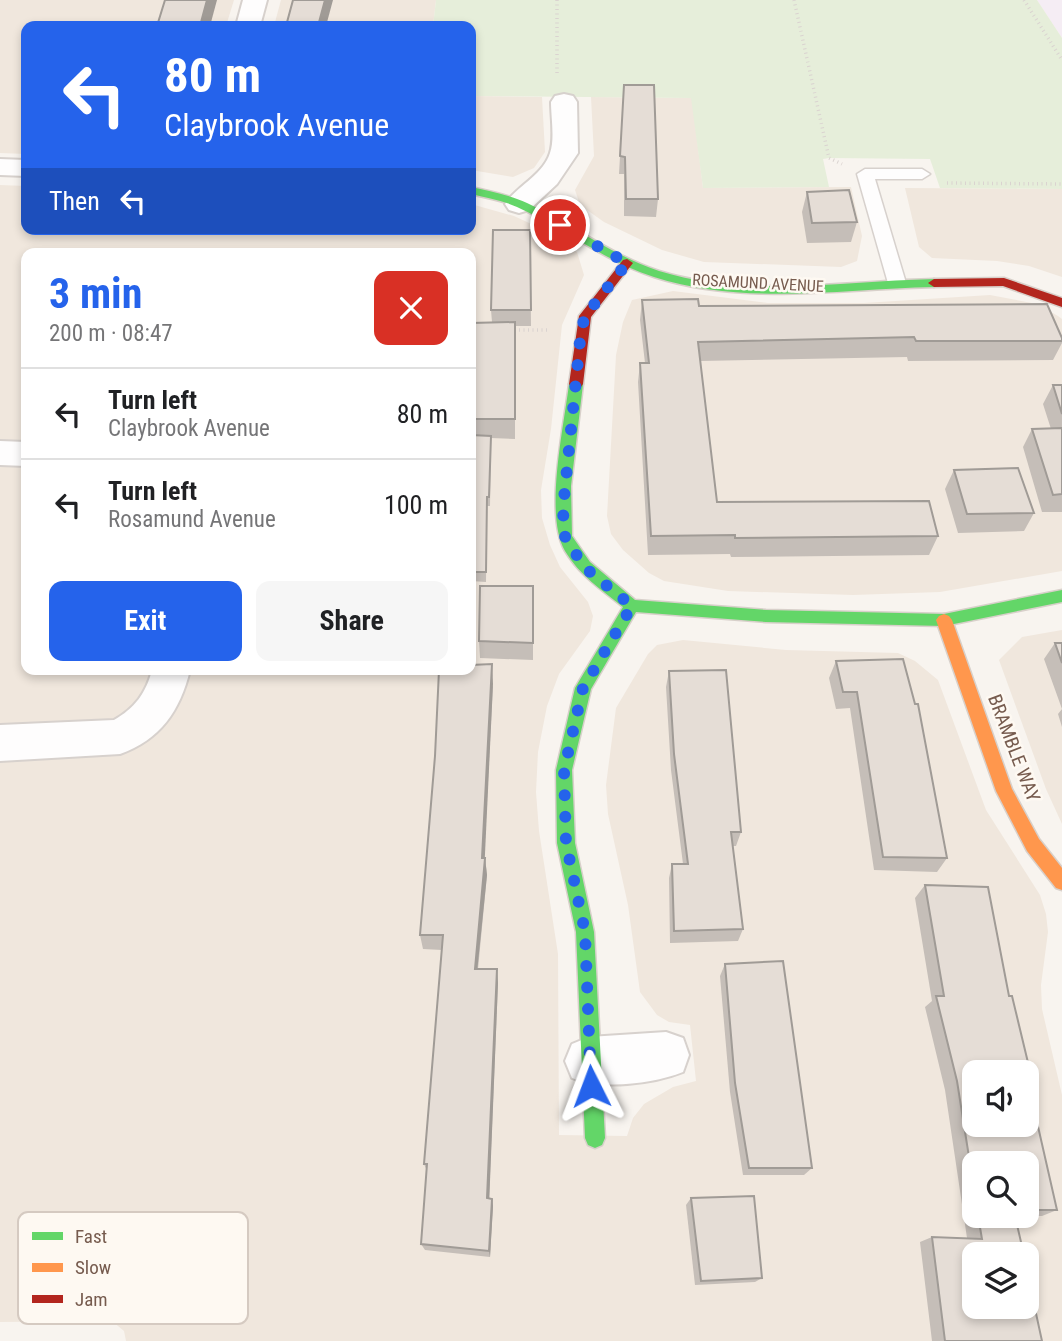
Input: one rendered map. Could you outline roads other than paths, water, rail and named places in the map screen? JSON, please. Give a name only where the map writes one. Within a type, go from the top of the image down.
[{"type":"street","points":[[249,21],[255,0]]},
{"type":"street","points":[[519,204],[547,178],[564,153],[560,94]]},
{"type":"street","points":[[0,167],[21,168]]},
{"type":"street","name":"ROSAMUND AVENUE","points":[[476,191],[519,204],[627,263],[660,275],[708,284],[805,289],[897,283],[1004,282],[1062,303]]},
{"type":"street","points":[[627,263],[585,316],[581,331],[563,508],[564,535],[584,567],[632,606],[766,616],[944,620],[1062,596]]},
{"type":"street","points":[[0,453],[21,454]]},
{"type":"street","points":[[595,1138],[585,932],[566,843],[564,770],[583,688],[632,606]]},
{"type":"street","name":"BRAMBLE WAY","points":[[944,620],[1004,790],[1033,845],[1062,882]]},
{"type":"street","points":[[0,743],[120,737],[142,724],[153,711],[164,694],[170,675]]},
{"type":"street","points":[[590,1060],[666,1055]]},
{"type":"lane","points":[[897,283],[865,174],[922,174]]}]
